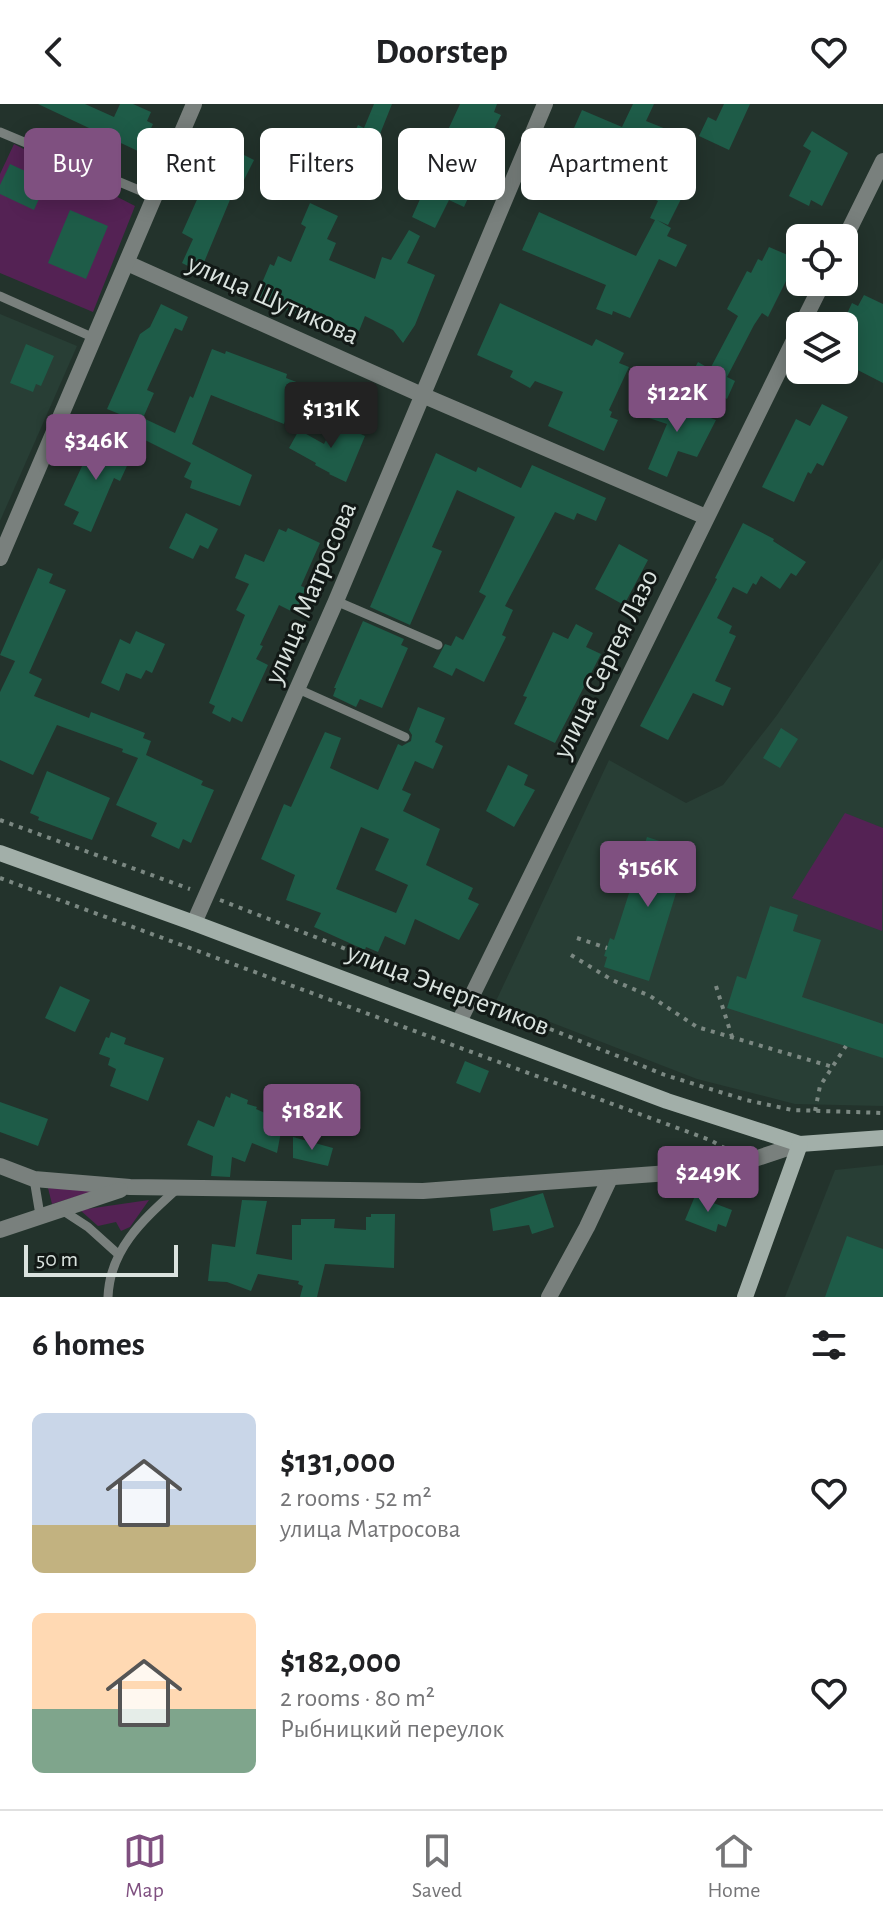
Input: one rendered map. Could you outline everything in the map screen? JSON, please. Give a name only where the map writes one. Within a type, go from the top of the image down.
[{"type":"street","points":[[183,128],[194,104]]},
{"type":"street","name":"улица Матросова","points":[[194,923],[336,601],[545,104]]},
{"type":"street","points":[[852,224],[883,161]]},
{"type":"street","points":[[0,558],[151,200]]},
{"type":"street","name":"улица Шутикова","points":[[127,263],[706,517]]},
{"type":"street","name":"улица Сергея Лазо","points":[[459,1022],[786,355]]},
{"type":"street","name":"улица Энергетиков","points":[[0,853],[667,1101],[800,1144],[883,1138]]},
{"type":"street","points":[[0,1166],[34,1179],[130,1187],[423,1191],[724,1169],[800,1144]]},
{"type":"street","points":[[745,1297],[800,1144]]},
{"type":"street","points":[[549,1297],[610,1178]]},
{"type":"street","points":[[0,1230],[130,1187]]},
{"type":"lane","points":[[0,132],[137,189]]},
{"type":"lane","points":[[0,296],[92,337]]},
{"type":"lane","points":[[336,601],[438,645]]},
{"type":"lane","points":[[298,689],[405,737]]},
{"type":"lane","points":[[34,1179],[40,1215]]},
{"type":"lane","points":[[108,1297],[109,1281],[118,1254],[139,1224],[178,1188]]},
{"type":"lane","points":[[59,1209],[88,1227],[118,1254]]},
{"type":"path","points":[[0,820],[207,895],[665,1075],[746,1100],[792,1110],[883,1113]]},
{"type":"path","points":[[0,878],[695,1135],[750,1160]]},
{"type":"path","points":[[577,938],[607,948]]},
{"type":"path","points":[[571,955],[612,980],[650,996],[697,1027],[833,1067]]},
{"type":"path","points":[[716,986],[732,1037]]},
{"type":"path","points":[[815,1111],[820,1086],[846,1046]]},
{"type":"shaded area","points":[[14,144],[24,149],[24,200],[121,199],[135,206],[93,312],[0,273],[0,174]]},
{"type":"shaded area","points":[[0,314],[77,346],[0,521]]},
{"type":"shaded area","points":[[883,558],[883,1106],[795,1104],[697,1079],[496,1001],[609,760],[686,803],[723,785],[777,715]]},
{"type":"shaded area","points":[[845,813],[883,828],[882,931],[792,898]]},
{"type":"shaded area","points":[[883,1165],[883,1297],[785,1297],[835,1170]]},
{"type":"shaded area","points":[[48,1188],[98,1190],[52,1204]]},
{"type":"shaded area","points":[[149,1200],[130,1227],[121,1231],[116,1222],[98,1226],[80,1210]]},
{"type":"building","points":[[38,104],[85,104],[114,117],[120,104],[133,104],[151,112],[147,121],[153,124],[151,128],[137,128],[137,151],[121,143],[121,128],[89,128]]},
{"type":"building","points":[[374,104],[392,104],[382,129],[364,128]]},
{"type":"building","points":[[460,104],[497,104],[494,112],[501,115],[494,128],[449,128]]},
{"type":"building","points":[[633,104],[654,104],[646,121],[664,128],[574,128],[582,110],[622,127]]},
{"type":"building","points":[[724,104],[750,104],[729,150],[699,136],[708,117],[716,121]]},
{"type":"building","points":[[812,131],[848,153],[822,206],[811,200],[809,206],[789,196],[811,151],[803,146]]},
{"type":"building","points":[[244,155],[254,160],[244,180]]},
{"type":"building","points":[[10,164],[24,170],[24,200],[38,200],[34,210],[0,194],[0,185]]},
{"type":"building","points":[[197,200],[230,200],[200,272],[182,263],[193,239],[182,233]]},
{"type":"building","points":[[420,200],[449,200],[435,228],[412,217]]},
{"type":"building","points":[[449,200],[467,200],[464,207]]},
{"type":"building","points":[[680,200],[668,225],[657,220],[671,228],[667,236],[687,245],[676,267],[659,259],[630,318],[613,311],[612,315],[596,309],[606,285],[522,250],[539,212],[636,256],[655,220],[650,218],[658,201]]},
{"type":"building","points":[[310,203],[338,216],[327,239],[336,243],[329,260],[375,279],[382,257],[391,260],[409,230],[420,236],[407,263],[435,275],[415,325],[403,343],[393,330],[365,316],[359,331],[318,312],[314,322],[256,297],[270,264],[274,266],[278,256],[291,262],[306,227],[301,224]]},
{"type":"building","points":[[70,210],[108,226],[86,279],[48,263]]},
{"type":"building","points":[[769,247],[786,254],[786,281],[768,317],[762,313],[754,325],[727,377],[735,381],[727,399],[689,379],[698,362],[710,369],[738,316],[727,309],[747,271],[751,273],[758,259],[762,261]]},
{"type":"building","points":[[864,295],[883,304],[883,383],[858,370],[858,312],[848,312],[852,303],[858,306]]},
{"type":"building","points":[[500,303],[592,346],[596,339],[624,353],[619,363],[629,367],[609,410],[612,412],[610,417],[618,420],[604,451],[548,426],[563,392],[535,381],[530,388],[510,377],[513,371],[477,355]]},
{"type":"building","points":[[161,304],[188,317],[182,331],[175,328],[147,390],[154,393],[143,418],[175,433],[212,349],[225,354],[226,351],[287,374],[286,378],[299,383],[284,424],[211,395],[192,444],[252,475],[240,506],[190,488],[192,481],[184,477],[191,463],[133,434],[139,422],[107,409],[140,334],[150,327]]},
{"type":"building","points":[[26,344],[54,356],[41,386],[36,384],[33,392],[10,383]]},
{"type":"building","points":[[653,397],[716,420],[697,457],[678,451],[667,477],[648,469],[667,424],[646,417]]},
{"type":"building","points":[[822,404],[848,417],[823,466],[817,463],[811,474],[808,472],[794,502],[762,487],[796,419],[810,426]]},
{"type":"building","points":[[335,422],[365,436],[346,482],[289,448],[299,430],[324,444]]},
{"type":"building","points":[[95,438],[132,455],[120,481],[114,478],[91,532],[73,524],[79,512],[64,505]]},
{"type":"building","points":[[436,453],[476,472],[478,467],[521,488],[532,465],[606,498],[596,521],[577,513],[574,520],[555,512],[505,606],[513,610],[502,635],[506,637],[484,682],[456,668],[452,676],[433,667],[445,644],[451,646],[456,636],[463,640],[486,596],[479,592],[515,517],[457,490],[432,547],[442,551],[410,625],[370,607]]},
{"type":"building","points":[[186,513],[218,529],[208,549],[200,545],[193,559],[169,548]]},
{"type":"building","points":[[743,523],[774,539],[806,562],[796,576],[791,573],[780,589],[761,576],[747,594],[733,587],[717,618],[732,626],[729,633],[736,636],[715,681],[731,688],[723,706],[693,693],[668,740],[640,726]]},
{"type":"building","points":[[288,528],[320,543],[301,586],[306,588],[295,613],[279,605],[260,645],[263,646],[256,659],[268,665],[242,722],[232,717],[230,722],[212,713],[215,706],[209,703],[245,615],[236,610],[249,584],[235,578],[245,554],[264,562],[279,529],[286,532]]},
{"type":"building","points":[[619,544],[648,560],[624,605],[595,589]]},
{"type":"building","points":[[38,568],[53,574],[49,583],[66,590],[29,673],[42,679],[34,696],[89,718],[91,712],[145,733],[143,738],[151,741],[146,755],[203,781],[201,785],[214,790],[191,843],[183,839],[179,849],[151,836],[157,823],[116,805],[138,758],[122,752],[123,749],[57,725],[33,775],[0,760],[0,692],[15,661],[0,655]]},
{"type":"building","points":[[363,621],[404,639],[401,645],[408,648],[382,708],[360,699],[356,707],[333,696]]},
{"type":"building","points":[[576,624],[593,633],[586,647],[601,654],[555,743],[514,724],[527,697],[523,696],[553,632],[568,639]]},
{"type":"building","points":[[136,631],[165,644],[152,673],[146,670],[141,679],[126,673],[119,691],[101,683],[120,639],[130,644]]},
{"type":"building","points":[[418,707],[445,718],[435,742],[443,746],[433,769],[415,761],[402,790],[411,794],[403,811],[440,829],[426,865],[473,888],[468,899],[479,904],[459,940],[415,919],[405,945],[385,936],[378,952],[366,947],[365,950],[314,927],[321,913],[286,900],[295,875],[261,859],[284,804],[291,807],[325,732],[341,738],[330,768],[378,790],[398,744],[402,746],[411,741],[409,730]],"holes":[[[361,827],[389,839],[375,870],[408,885],[396,913],[336,889]]]},
{"type":"building","points":[[781,728],[798,739],[780,768],[763,758]]},
{"type":"building","points":[[508,765],[528,775],[524,785],[535,790],[514,827],[486,811]]},
{"type":"building","points":[[47,771],[110,798],[92,840],[38,820],[39,817],[30,813]]},
{"type":"building","points":[[647,837],[691,851],[689,860],[692,861],[686,882],[680,880],[649,981],[604,967],[607,957],[604,956],[610,938],[614,940]]},
{"type":"building","points":[[770,906],[798,915],[793,931],[821,940],[802,997],[883,1024],[883,1058],[727,1008],[737,976],[746,979]]},
{"type":"building","points":[[60,986],[90,1000],[75,1032],[45,1018]]},
{"type":"building","points":[[111,1032],[126,1038],[124,1044],[164,1058],[148,1101],[110,1086],[116,1069],[108,1065],[110,1058],[99,1054]]},
{"type":"building","points":[[465,1061],[489,1071],[480,1093],[456,1083]]},
{"type":"building","points":[[231,1093],[283,1121],[277,1153],[252,1143],[245,1162],[232,1157],[230,1177],[211,1176],[213,1156],[187,1145],[198,1120],[214,1127],[226,1096],[230,1098]]},
{"type":"building","points":[[0,1102],[48,1119],[38,1146],[0,1132]]},
{"type":"building","points":[[293,1137],[333,1148],[328,1166],[293,1158]]},
{"type":"building","points":[[543,1193],[554,1227],[532,1234],[529,1225],[493,1231],[490,1209]]},
{"type":"building","points":[[695,1196],[732,1210],[726,1227],[718,1224],[716,1232],[685,1220]]},
{"type":"building","points":[[242,1200],[267,1201],[256,1254],[292,1260],[292,1225],[301,1225],[301,1219],[335,1219],[334,1228],[366,1230],[366,1217],[371,1217],[371,1214],[395,1214],[394,1268],[325,1264],[317,1297],[300,1297],[303,1286],[298,1284],[299,1281],[258,1274],[251,1291],[227,1282],[208,1281],[212,1244],[235,1247]]},
{"type":"building","points":[[847,1236],[883,1249],[883,1297],[825,1297]]}]
